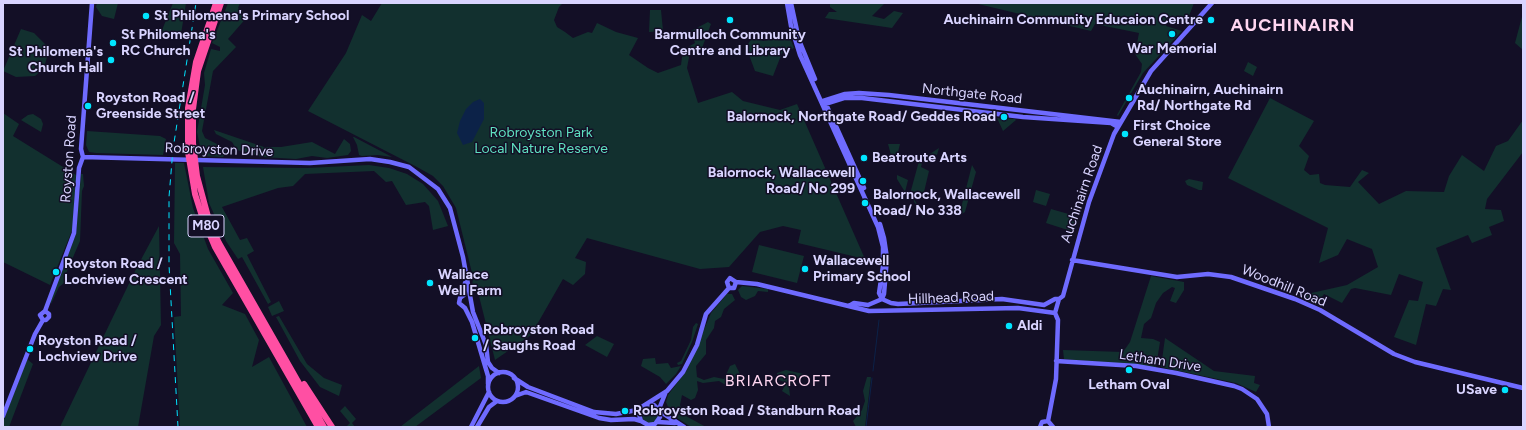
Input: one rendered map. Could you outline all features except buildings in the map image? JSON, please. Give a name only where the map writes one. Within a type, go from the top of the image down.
[{"type":"highway","name":"M80","points":[[216,3],[197,57],[188,108],[187,144],[191,177],[202,216],[213,244],[318,427]]},
{"type":"highway","name":"M80","points":[[221,3],[198,71],[193,116],[193,143],[197,176],[214,234],[324,427]]},
{"type":"highway","points":[[274,339],[332,427]]},
{"type":"highway","points":[[281,362],[314,427]]},
{"type":"street","name":"Royston Road","points":[[3,416],[35,334],[43,320],[49,318],[49,314],[46,311],[74,233],[79,168],[83,157],[81,149],[92,3]]},
{"type":"street","points":[[729,288],[726,282],[730,278],[736,282],[756,284],[849,306],[854,303],[868,305],[882,299],[884,294],[887,269],[884,238],[870,200],[798,48],[791,26],[787,3]]},
{"type":"street","points":[[791,3],[799,40],[824,103]]},
{"type":"street","name":"Auchinairn Road","points":[[1048,421],[1054,397],[1058,320],[1055,313],[1063,296],[1092,194],[1119,125],[1151,71],[1212,3]]},
{"type":"street","name":"Northgate Road","points":[[824,103],[844,98],[862,98],[1119,125]]},
{"type":"street","name":"Robroyston Drive","points":[[83,157],[167,158],[310,163],[356,160],[390,162],[409,167],[438,189],[450,208],[466,276],[466,296]]},
{"type":"street","name":"Woodhill Road","points":[[1072,260],[1177,277],[1208,274],[1233,277],[1295,299],[1320,310],[1394,354],[1415,362],[1523,388]]},
{"type":"street","points":[[658,422],[661,415],[659,409],[661,399],[683,372],[690,360],[697,345],[706,314],[729,288],[734,288],[736,282]]},
{"type":"street","points":[[471,427],[489,392],[488,376],[472,322],[465,308],[459,303],[460,298],[466,296],[472,303],[475,320],[486,345],[488,362],[494,370],[499,373],[508,374],[528,387],[598,413],[627,413],[641,408],[667,391]]},
{"type":"street","points":[[882,299],[891,303],[1002,299],[1044,305],[1055,299],[1060,300]]},
{"type":"street","points":[[465,308],[472,303]]},
{"type":"street","name":"Hillhead Road","points":[[849,306],[875,311],[1018,308],[1055,313]]},
{"type":"street","name":"Letham Drive","points":[[1056,361],[1109,364],[1176,373],[1234,386],[1242,389],[1257,399],[1267,414],[1269,427]]},
{"type":"street","points":[[488,384],[491,378],[499,373]]},
{"type":"street","points":[[514,378],[517,384],[515,396]]},
{"type":"street","points":[[489,392],[497,401],[505,402],[526,392],[599,418],[611,420],[634,419],[648,425],[658,422],[676,423]]},
{"type":"street","points":[[477,427],[489,407],[497,401]]},
{"type":"street","points":[[646,404],[654,405],[676,423],[684,427]]},
{"type":"street","points":[[641,408],[639,414],[641,421]]},
{"type":"street","points":[[1040,427],[1042,422],[1048,421],[1053,427]]},
{"type":"green space","points":[[97,3],[118,3],[114,19],[102,16],[96,7]]},
{"type":"green space","points":[[173,3],[186,3],[181,34],[176,33],[168,37],[160,35]]},
{"type":"green space","points":[[228,3],[240,3],[238,8],[248,16],[228,39],[236,47],[213,71],[202,131],[205,138],[225,148],[226,153],[223,157],[202,156],[197,132],[205,85],[204,73],[211,49],[220,51],[220,47],[212,43]]},
{"type":"green space","name":"Robroyston Park Local Nature Reserve","points":[[382,3],[563,3],[559,7],[554,20],[557,27],[573,38],[588,32],[592,33],[597,23],[616,32],[638,38],[629,55],[658,73],[681,65],[683,50],[695,43],[691,31],[708,22],[711,24],[702,48],[690,52],[687,68],[698,103],[732,92],[743,101],[780,110],[797,104],[865,259],[798,243],[801,230],[783,226],[760,232],[729,267],[700,269],[587,238],[575,258],[586,262],[585,274],[573,285],[563,279],[531,335],[495,360],[479,296],[472,287],[473,277],[456,208],[443,186],[433,176],[417,167],[308,111],[346,53],[362,15],[371,21]]},
{"type":"green space","points":[[830,3],[885,3],[872,16],[884,19],[894,11],[903,13],[892,28],[825,18],[829,12],[837,12],[830,7]]},
{"type":"green space","points":[[974,3],[1194,3],[1189,16],[1182,21],[1168,21],[1166,26],[1182,31],[1143,73],[1118,116],[1117,115],[1141,72],[1142,64],[1135,54],[1139,33],[1095,24],[1091,31]]},
{"type":"green space","points":[[650,10],[661,10],[663,31],[649,32]]},
{"type":"green space","points":[[1523,13],[1523,50],[1515,43]]},
{"type":"green space","points":[[21,29],[34,33],[46,45],[48,54],[45,64],[41,71],[35,76],[16,77],[3,71]]},
{"type":"green space","points":[[754,35],[763,41],[789,35],[794,48],[782,53],[773,76],[755,71],[746,47]]},
{"type":"green space","points":[[1248,62],[1257,67],[1253,76],[1244,71]]},
{"type":"green space","points":[[1270,98],[1314,121],[1299,146],[1309,156],[1304,170],[1310,175],[1319,174],[1320,183],[1325,185],[1350,187],[1362,170],[1369,173],[1358,182],[1379,204],[1406,191],[1444,192],[1449,176],[1462,155],[1484,171],[1496,146],[1508,141],[1523,120],[1523,152],[1487,199],[1485,209],[1501,210],[1504,221],[1489,227],[1492,235],[1472,243],[1468,235],[1436,248],[1451,290],[1443,289],[1436,306],[1426,304],[1416,345],[1394,337],[1409,300],[1418,301],[1423,282],[1399,274],[1391,295],[1355,288],[1351,289],[1342,303],[1324,294],[1316,305],[1298,296],[1347,285],[1378,267],[1372,249],[1347,239],[1338,255],[1319,263],[1328,228],[1228,178]]},
{"type":"green space","points":[[3,113],[19,124],[13,136],[76,175],[73,228],[50,285],[3,262]]},
{"type":"green space","points":[[33,114],[41,119],[43,124],[41,132],[21,120],[28,115]]},
{"type":"green space","points":[[997,118],[1015,119],[1016,120],[1003,131]]},
{"type":"green space","points":[[214,130],[264,147],[281,147],[312,142],[335,154],[344,139],[350,144],[351,151],[348,155],[327,158],[312,156],[296,159],[262,157],[237,150],[232,142],[216,134]]},
{"type":"green space","points":[[87,131],[160,136],[166,139],[163,155],[89,152],[86,145]]},
{"type":"green space","points":[[353,137],[392,157],[359,155],[357,145]]},
{"type":"green space","points":[[888,144],[900,144],[895,164],[891,155]]},
{"type":"green space","points":[[939,148],[937,155],[933,154],[923,160],[921,167],[929,171],[924,192],[915,193],[914,199],[918,206],[925,208],[923,218],[910,194],[919,161]]},
{"type":"green space","points":[[175,163],[184,163],[193,208],[208,249],[233,293],[222,305],[245,314],[259,340],[252,367],[269,357],[307,427],[180,427],[174,317],[181,316],[180,254],[174,243]]},
{"type":"green space","points":[[369,165],[389,168],[407,174],[423,184],[438,201],[448,226],[433,230],[429,206],[425,202],[406,205],[392,181],[386,182],[374,171],[305,174],[293,186],[278,188],[222,207],[240,240],[247,238],[254,251],[247,255],[271,302],[268,304],[242,257],[238,259],[226,241],[209,203],[203,167],[307,168]]},
{"type":"green space","points":[[972,165],[976,172],[965,212],[959,216]]},
{"type":"green space","points":[[81,174],[83,174],[84,186],[82,191],[80,241],[64,278],[64,283],[59,287],[51,304],[51,299],[76,234]]},
{"type":"green space","points":[[897,175],[908,180],[905,192],[897,179]]},
{"type":"green space","points":[[1189,179],[1203,182],[1202,190],[1187,185],[1185,181]]},
{"type":"green space","points":[[1036,190],[1050,194],[1046,206],[1033,202]]},
{"type":"green space","points":[[1051,209],[1079,217],[1074,232],[1046,223]]},
{"type":"green space","points":[[159,226],[161,325],[154,336],[138,427],[60,427],[136,269]]},
{"type":"green space","points":[[759,245],[804,256],[797,283],[752,272]]},
{"type":"green space","points":[[1151,276],[1184,282],[1184,290],[1176,303],[1170,301],[1175,288],[1172,287],[1163,293],[1156,303],[1151,318],[1144,324],[1141,338],[1153,339],[1160,342],[1156,367],[1064,359],[1063,350],[1123,352],[1130,342]]},
{"type":"green space","points":[[742,286],[768,289],[768,292],[758,291],[755,296],[746,300],[741,297],[738,290]]},
{"type":"green space","points":[[727,294],[732,294],[735,300],[724,309],[721,317],[715,321],[714,328],[706,340],[706,354],[696,366],[697,377],[704,380],[714,377],[724,379],[730,366],[735,364],[740,374],[729,387],[719,381],[703,383],[697,381],[698,390],[695,398],[691,400],[682,395],[680,405],[684,415],[706,427],[691,427],[671,414],[666,402],[668,395],[687,370],[711,313]]},
{"type":"green space","points":[[279,301],[284,311],[272,316],[268,307]]},
{"type":"green space","points":[[279,316],[307,364],[324,378],[342,385],[339,396],[320,387],[300,361],[276,317]]},
{"type":"green space","points":[[696,323],[698,324],[692,342],[682,364],[678,365],[677,363],[681,361],[691,340],[693,327]]},
{"type":"green space","points":[[597,336],[614,344],[607,357],[585,345]]},
{"type":"green space","points":[[1165,338],[1214,371],[1255,376],[1254,383],[1260,385],[1256,392],[1236,383],[1161,367]]},
{"type":"green space","points":[[655,358],[656,364],[668,363],[671,368],[681,366],[676,374],[666,384],[660,377],[641,366],[643,359]]},
{"type":"green space","points":[[27,359],[33,364],[9,427],[3,427],[3,422]]},
{"type":"green space","points":[[479,366],[481,378],[415,427],[400,427]]},
{"type":"green space","points":[[786,370],[808,375],[807,378],[797,378],[789,387],[790,396],[782,391],[785,385],[784,382],[777,379],[777,373]]},
{"type":"green space","points":[[867,377],[871,377],[865,427],[856,427],[853,421],[862,410],[865,401],[863,391]]},
{"type":"green space","points":[[345,406],[356,419],[352,423],[355,427],[346,427],[350,423],[340,411]]},
{"type":"green space","points":[[650,407],[656,409],[658,415],[656,421],[650,423],[644,421],[642,415],[644,409]]},
{"type":"water","points":[[480,99],[484,103],[484,119],[472,142],[463,145],[457,133],[460,121],[466,109],[473,102]]},
{"type":"waterway","points":[[873,371],[879,320]]},
{"type":"waterway","points":[[866,427],[872,378]]},
{"type":"railway","points":[[178,427],[169,265],[169,197],[173,149],[196,3]]},
{"type":"place","name":"St Philomena's Primary School","points":[[146,16]]},
{"type":"place","name":"Barmulloch Community Centre and Library","points":[[730,20]]},
{"type":"place","name":"Auchinairn Community Educaion Centre","points":[[1211,20]]},
{"type":"place","name":"War Memorial","points":[[1172,34]]},
{"type":"place","name":"St Philomena's RC Church","points":[[113,43]]},
{"type":"place","name":"St Philomena's Church Hall","points":[[111,60]]},
{"type":"place","name":"Auchinairn, Auchinairn Rd/ Northgate Rd","points":[[1129,98]]},
{"type":"place","name":"Royston Road / Greenside Street","points":[[88,106]]},
{"type":"place","name":"Balornock, Northgate Road/ Geddes Road","points":[[1004,117]]},
{"type":"place","name":"First Choice General Store","points":[[1125,134]]},
{"type":"place","name":"Beatroute Arts","points":[[864,158]]},
{"type":"place","name":"Balornock, Wallacewell Road/ No 299","points":[[863,181]]},
{"type":"place","name":"Balornock, Wallacewell Road/ No 338","points":[[865,203]]},
{"type":"place","name":"Wallacewell Primary School","points":[[805,269]]},
{"type":"place","name":"Royston Road / Lochview Crescent","points":[[56,272]]},
{"type":"place","name":"Wallace Well Farm","points":[[430,283]]},
{"type":"place","name":"Aldi","points":[[1009,326]]},
{"type":"place","name":"Robroyston Road / Saughs Road","points":[[475,338]]},
{"type":"place","name":"Royston Road / Lochview Drive","points":[[30,349]]},
{"type":"place","name":"Letham Oval","points":[[1129,370]]},
{"type":"place","name":"USave","points":[[1505,390]]},
{"type":"place","name":"Robroyston Road / Standburn Road","points":[[625,411]]},
{"type":"district","name":"AUCHINAIRN","points":[[1293,26]]},
{"type":"district","name":"BRIARCROFT","points":[[778,381]]}]
